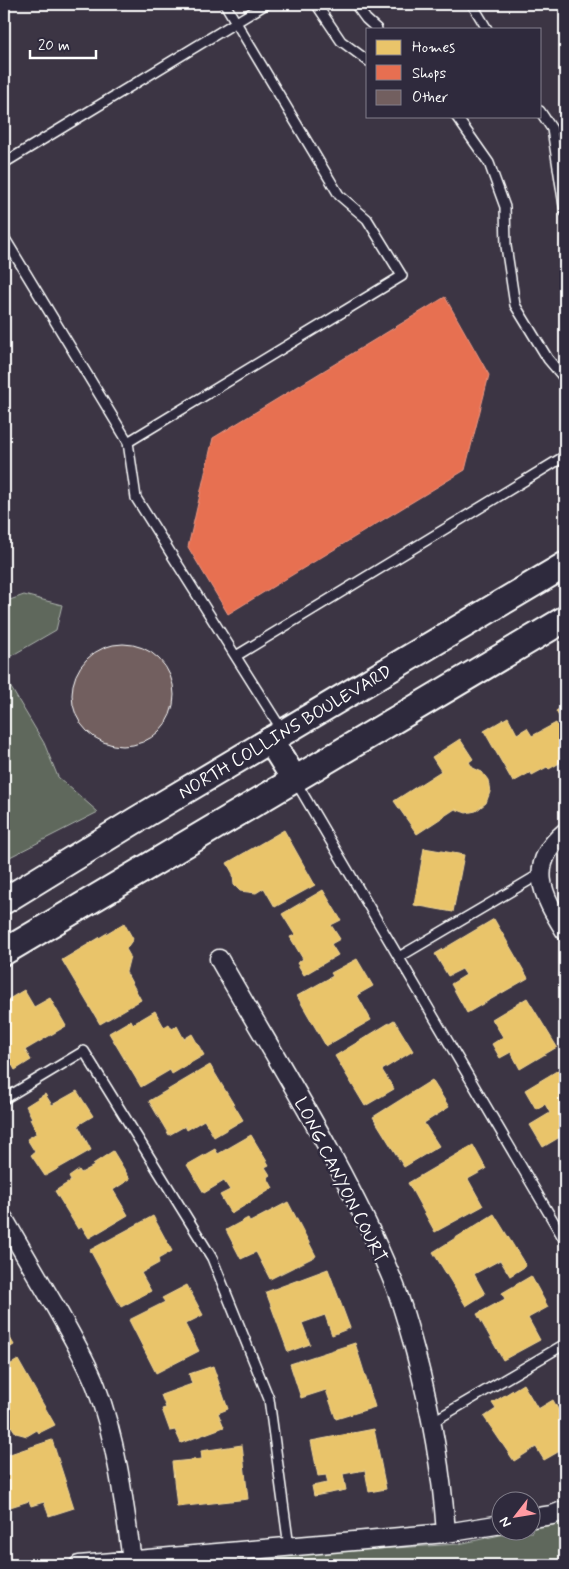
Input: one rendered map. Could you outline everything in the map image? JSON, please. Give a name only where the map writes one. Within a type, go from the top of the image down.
[{"type":"main road","name":"NORTH COLLINS BOULEVARD","points":[[4,901],[565,564]]},
{"type":"main road","points":[[4,952],[565,619]]},
{"type":"main road","points":[[277,736],[295,780]]},
{"type":"street","points":[[565,832],[556,840],[546,854],[540,874],[543,888],[552,910],[565,931]]},
{"type":"street","name":"LONG CANYON COURT","points":[[219,959],[367,1221],[396,1288],[426,1392],[444,1502],[446,1534]]},
{"type":"street","points":[[4,1219],[82,1354],[96,1386],[116,1455],[123,1491],[132,1561]]},
{"type":"street","points":[[542,1516],[565,1510]]},
{"type":"street","points":[[79,1565],[446,1534],[492,1526]]},
{"type":"lane","points":[[128,442],[402,276],[367,219],[339,195],[225,4]]},
{"type":"lane","points":[[4,163],[266,4]]},
{"type":"lane","points":[[316,4],[341,42],[366,59]]},
{"type":"lane","points":[[355,4],[366,19],[376,28]]},
{"type":"lane","points":[[472,4],[487,28]]},
{"type":"lane","points":[[542,114],[552,129],[565,212]]},
{"type":"lane","points":[[457,118],[489,163],[505,207],[506,246],[515,305],[548,359],[565,380]]},
{"type":"lane","points":[[4,237],[128,442],[136,498],[236,656],[277,736]]},
{"type":"lane","points":[[236,656],[565,456]]},
{"type":"lane","points":[[295,780],[565,1241]]},
{"type":"lane","points":[[399,957],[540,874]]},
{"type":"lane","points":[[4,1099],[84,1051],[212,1258],[270,1399],[290,1547]]},
{"type":"lane","points":[[432,1422],[565,1344]]},
{"type":"green space","points":[[24,595],[62,605],[56,630],[4,660],[4,602]]},
{"type":"green space","points":[[4,676],[44,743],[58,777],[98,812],[4,860]]},
{"type":"green space","points":[[565,1518],[565,1565],[273,1565],[282,1555],[459,1544],[492,1537],[492,1542],[542,1542],[542,1524]]},
{"type":"building: Homes","points":[[565,705],[565,727],[556,711]]},
{"type":"building: Homes","points":[[508,717],[517,734],[527,728],[532,736],[556,723],[565,740],[565,760],[549,769],[547,767],[532,775],[531,772],[513,782],[484,731]]},
{"type":"building: Homes","points":[[460,739],[473,759],[469,762],[473,768],[482,772],[488,780],[490,792],[486,803],[476,811],[466,813],[455,809],[417,834],[394,801],[441,771],[432,757]]},
{"type":"building: Homes","points":[[284,830],[315,885],[275,907],[264,888],[256,893],[240,891],[234,885],[233,874],[227,863]]},
{"type":"building: Homes","points":[[424,848],[464,855],[453,912],[414,905]]},
{"type":"building: Homes","points":[[323,890],[341,920],[331,925],[340,939],[331,944],[338,955],[304,975],[297,963],[303,959],[290,937],[295,935],[282,914]]},
{"type":"building: Homes","points":[[494,919],[528,978],[467,1013],[451,984],[466,975],[462,969],[448,976],[435,954]]},
{"type":"building: Homes","points":[[124,923],[133,939],[126,949],[130,956],[126,972],[141,1000],[100,1024],[62,960]]},
{"type":"building: Homes","points":[[357,959],[373,986],[357,995],[371,1020],[326,1046],[297,996],[333,976],[331,973]]},
{"type":"building: Homes","points":[[24,990],[34,1007],[50,998],[66,1026],[25,1050],[31,1060],[15,1070],[10,1061],[4,1063],[4,1002]]},
{"type":"building: Homes","points":[[527,998],[557,1047],[520,1069],[511,1052],[500,1058],[492,1044],[503,1037],[492,1019]]},
{"type":"building: Homes","points":[[155,1011],[164,1027],[169,1024],[172,1029],[177,1026],[184,1039],[192,1034],[204,1055],[172,1074],[170,1070],[141,1087],[109,1033],[131,1020],[133,1024]]},
{"type":"building: Homes","points":[[394,1020],[413,1051],[382,1070],[394,1089],[365,1106],[335,1056]]},
{"type":"building: Homes","points":[[210,1065],[243,1120],[214,1137],[204,1120],[187,1130],[185,1126],[169,1135],[149,1101]]},
{"type":"building: Homes","points":[[565,1066],[565,1134],[543,1147],[530,1125],[550,1113],[545,1104],[536,1109],[525,1090]]},
{"type":"building: Homes","points":[[432,1080],[449,1107],[424,1123],[439,1146],[404,1167],[373,1117]]},
{"type":"building: Homes","points":[[77,1091],[93,1116],[78,1125],[91,1150],[45,1176],[31,1155],[35,1152],[27,1139],[37,1133],[26,1106],[45,1094],[52,1105]]},
{"type":"building: Homes","points":[[251,1135],[269,1165],[265,1167],[270,1175],[267,1177],[273,1188],[231,1214],[220,1195],[230,1190],[224,1181],[204,1193],[187,1165],[215,1149],[218,1154]]},
{"type":"building: Homes","points":[[473,1145],[486,1169],[468,1179],[483,1206],[435,1232],[408,1183]]},
{"type":"building: Homes","points":[[113,1151],[130,1179],[113,1190],[128,1215],[89,1238],[82,1227],[78,1229],[55,1191],[71,1181],[69,1177],[79,1170],[81,1173],[94,1166],[93,1164]]},
{"type":"building: Homes","points":[[288,1202],[316,1256],[270,1279],[256,1252],[241,1259],[226,1230],[248,1218],[250,1222]]},
{"type":"building: Homes","points":[[494,1214],[526,1266],[510,1276],[500,1260],[474,1274],[485,1294],[466,1306],[433,1252]]},
{"type":"building: Homes","points":[[153,1216],[172,1251],[158,1259],[159,1263],[141,1273],[151,1291],[121,1307],[90,1250]]},
{"type":"building: Homes","points":[[328,1269],[350,1328],[332,1335],[325,1315],[302,1323],[310,1344],[288,1352],[266,1292]]},
{"type":"building: Homes","points":[[531,1276],[548,1307],[528,1318],[540,1340],[503,1360],[477,1314],[505,1299],[502,1293]]},
{"type":"building: Homes","points":[[187,1285],[203,1315],[185,1324],[199,1351],[156,1373],[129,1320],[165,1302],[162,1298]]},
{"type":"building: Homes","points":[[4,1327],[14,1345],[4,1351]]},
{"type":"building: Homes","points":[[355,1343],[375,1407],[336,1419],[326,1390],[301,1398],[290,1364]]},
{"type":"building: Homes","points":[[18,1360],[55,1425],[39,1433],[37,1430],[27,1436],[16,1433],[4,1418],[4,1368]]},
{"type":"building: Homes","points":[[213,1366],[228,1409],[218,1413],[224,1427],[181,1443],[175,1430],[170,1431],[162,1409],[166,1408],[161,1395],[192,1384],[189,1374]]},
{"type":"building: Homes","points":[[523,1384],[538,1409],[553,1400],[565,1422],[565,1448],[544,1460],[536,1447],[514,1461],[484,1417],[496,1409],[492,1403]]},
{"type":"building: Homes","points":[[374,1429],[386,1489],[369,1492],[365,1470],[343,1474],[346,1490],[314,1496],[312,1486],[328,1483],[326,1475],[318,1476],[311,1441]]},
{"type":"building: Homes","points":[[52,1440],[74,1508],[49,1516],[44,1502],[31,1506],[29,1501],[4,1509],[4,1456]]},
{"type":"building: Homes","points":[[242,1445],[248,1499],[177,1507],[172,1462],[202,1459],[201,1451]]},
{"type":"building: Shops","points":[[445,297],[489,375],[465,470],[228,614],[188,547],[213,438]]},
{"type":"building: Other","points":[[123,644],[143,647],[152,652],[166,666],[171,675],[174,695],[171,715],[166,724],[152,738],[143,743],[123,746],[103,743],[94,738],[80,724],[75,715],[72,695],[75,675],[80,666],[94,652],[103,647]]}]
